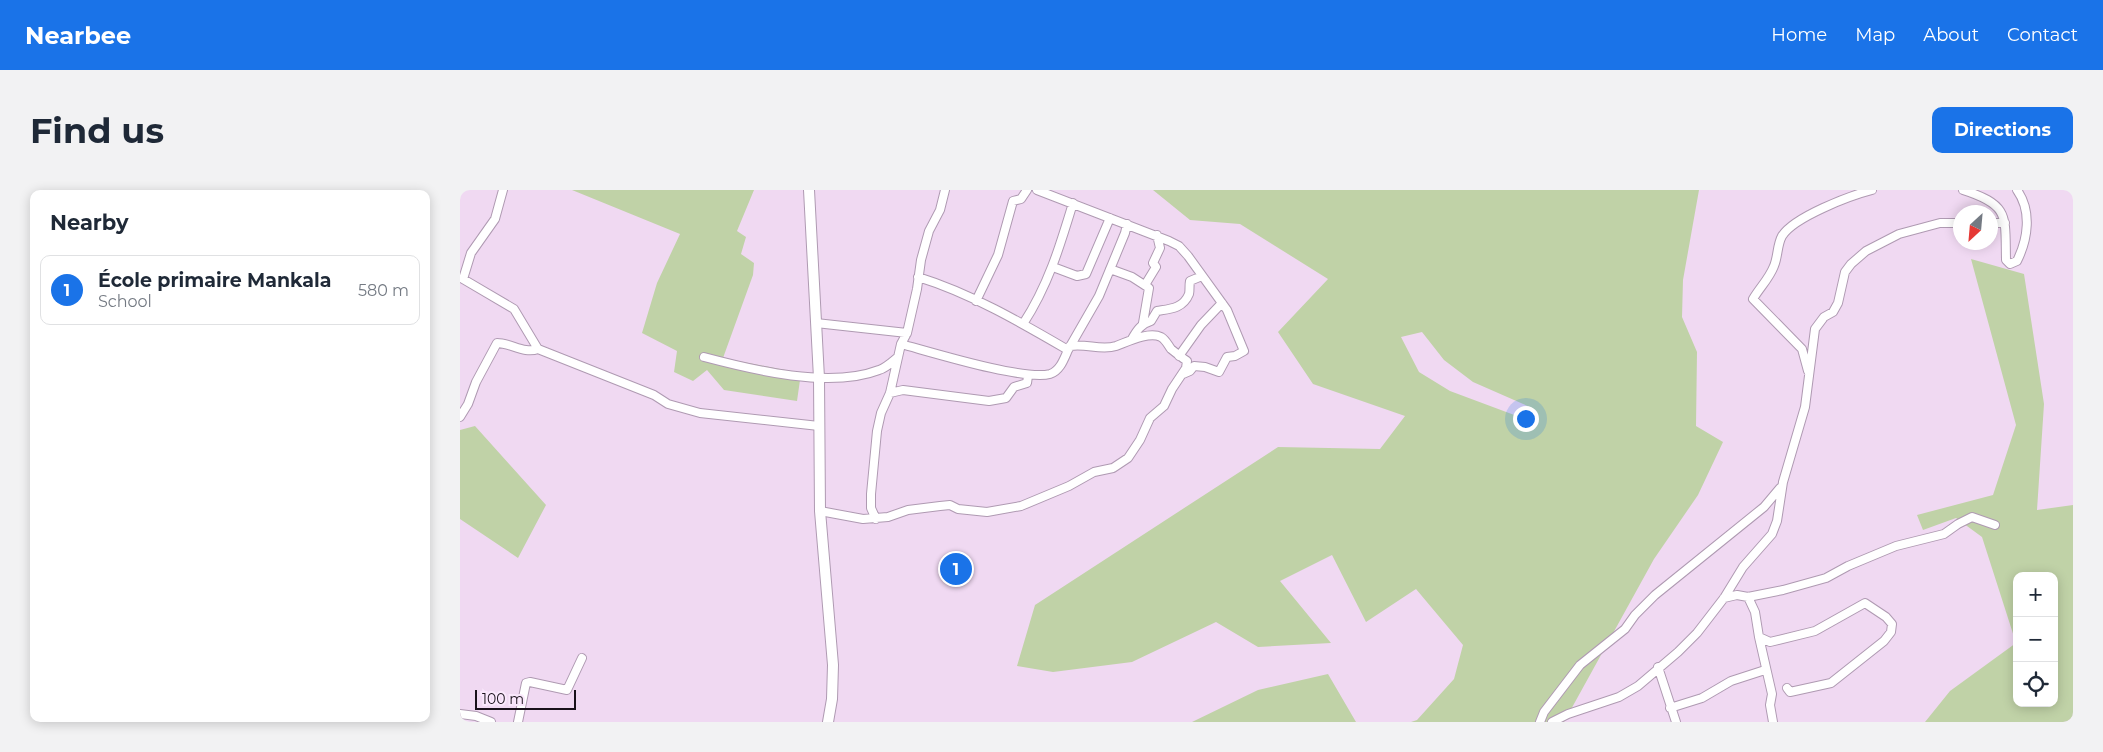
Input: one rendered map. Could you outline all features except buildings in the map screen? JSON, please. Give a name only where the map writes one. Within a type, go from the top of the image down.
[{"type":"street","points":[[503,190],[495,219],[471,252],[463,279],[514,308],[538,350]]},
{"type":"street","points":[[809,190],[819,378],[820,511],[833,665],[832,699],[828,722]]},
{"type":"street","points":[[876,519],[871,508],[871,494],[877,431],[881,413],[890,393],[901,344],[907,333],[929,230],[940,210],[945,190]]},
{"type":"street","points":[[976,302],[998,255],[1014,201],[1021,199],[1027,190]]},
{"type":"street","points":[[1037,190],[1157,235],[1179,246],[1202,276],[1227,310],[1244,351],[1235,356],[1227,357],[1218,372],[1206,367],[1194,366],[1190,371],[1179,377]]},
{"type":"street","points":[[1810,375],[1802,349],[1753,298],[1775,264],[1781,238],[1787,229],[1822,208],[1872,190]]},
{"type":"street","points":[[1962,190],[1991,201],[1999,209],[2007,232],[2006,260],[2010,264],[2018,261],[2026,233],[2027,209],[2017,190]]},
{"type":"street","points":[[1023,324],[1039,300],[1073,203]]},
{"type":"street","points":[[1052,267],[1076,276],[1086,274],[1110,218]]},
{"type":"street","points":[[1552,722],[1568,714],[1619,697],[1638,686],[1698,633],[1724,598],[1740,572],[1772,534],[1777,521],[1784,482],[1805,407],[1815,329],[1824,317],[1834,312],[1845,272],[1866,251],[1899,234],[1940,223],[1953,223]]},
{"type":"street","points":[[1998,223],[2005,223]]},
{"type":"street","points":[[901,344],[1028,376],[1051,374],[1060,366],[1099,296],[1127,224]]},
{"type":"street","points":[[1145,285],[1156,267],[1154,263],[1160,248],[1157,235]]},
{"type":"street","points":[[1110,269],[1145,285],[1150,291],[1143,313],[1143,323],[1132,339]]},
{"type":"street","points":[[1143,323],[1151,321],[1156,311],[1176,308],[1190,292],[1190,282],[1202,276]]},
{"type":"street","points":[[820,511],[863,519],[876,519],[908,510],[950,505],[958,509],[987,512],[1021,506],[1069,486],[1094,472],[1113,468],[1128,458],[1140,440],[1150,418],[1164,406],[1179,377],[1186,368],[1187,361],[1179,356],[1160,336],[1145,336],[1132,339],[1110,348],[1085,344],[1069,348],[938,283],[918,277]]},
{"type":"street","points":[[1179,356],[1201,325],[1222,303]]},
{"type":"street","points":[[816,323],[907,333]]},
{"type":"street","points":[[460,417],[472,397],[476,382],[497,343],[504,343],[531,352],[538,350],[654,395],[677,407],[723,416],[819,426]]},
{"type":"street","points":[[704,357],[740,367],[819,378],[866,374],[880,370],[898,357]]},
{"type":"street","points":[[890,393],[903,390],[989,401],[1006,398],[1014,387],[1027,383],[1028,376]]},
{"type":"street","points":[[1540,722],[1544,712],[1580,665],[1625,628],[1655,595],[1764,507],[1778,492],[1784,482]]},
{"type":"street","points":[[1724,598],[1737,595],[1748,597],[1826,578],[1848,566],[1896,546],[1943,534],[1972,517],[1977,517],[1995,525]]},
{"type":"street","points":[[1748,597],[1755,612],[1765,670],[1772,694],[1770,705],[1773,722]]},
{"type":"street","points":[[1759,637],[1770,642],[1815,631],[1865,604],[1890,620],[1893,628],[1884,641],[1831,683],[1790,692],[1787,688]]},
{"type":"street","points":[[518,722],[526,683],[530,682],[567,690],[582,658]]},
{"type":"street","points":[[1658,667],[1676,722]]},
{"type":"street","points":[[1670,708],[1702,698],[1732,681],[1765,670]]},
{"type":"street","points":[[460,714],[476,716],[491,722]]},
{"type":"green space","points":[[572,190],[754,190],[737,231],[746,237],[741,254],[754,263],[753,275],[723,358],[801,373],[797,401],[724,390],[707,370],[693,381],[674,372],[677,351],[642,333],[657,283],[680,234]]},
{"type":"green space","points":[[1153,190],[1699,190],[1683,280],[1682,317],[1697,352],[1696,426],[1723,442],[1698,495],[1654,559],[1564,722],[1411,722],[1417,720],[1454,679],[1463,645],[1416,589],[1366,622],[1332,555],[1280,581],[1331,643],[1258,647],[1216,622],[1132,662],[1053,672],[1017,666],[1035,605],[1278,447],[1380,449],[1405,416],[1313,384],[1278,332],[1328,279],[1240,224],[1190,220]],"holes":[[[1422,332],[1444,360],[1473,382],[1532,408],[1525,419],[1450,391],[1419,372],[1401,337]]]},
{"type":"green space","points":[[1971,259],[2024,274],[2044,404],[2037,510],[2073,505],[2073,722],[1925,722],[1950,691],[2013,645],[2013,707],[2058,707],[2058,572],[2013,572],[2013,634],[1982,537],[1956,518],[1923,530],[1917,515],[1993,495],[2016,425]]},
{"type":"green space","points":[[475,426],[546,505],[518,558],[460,519],[460,430]]},
{"type":"green space","points":[[1328,674],[1356,722],[1192,722],[1258,690]]},
{"type":"place","name":"École primaire Mankala","points":[[956,569]]}]
